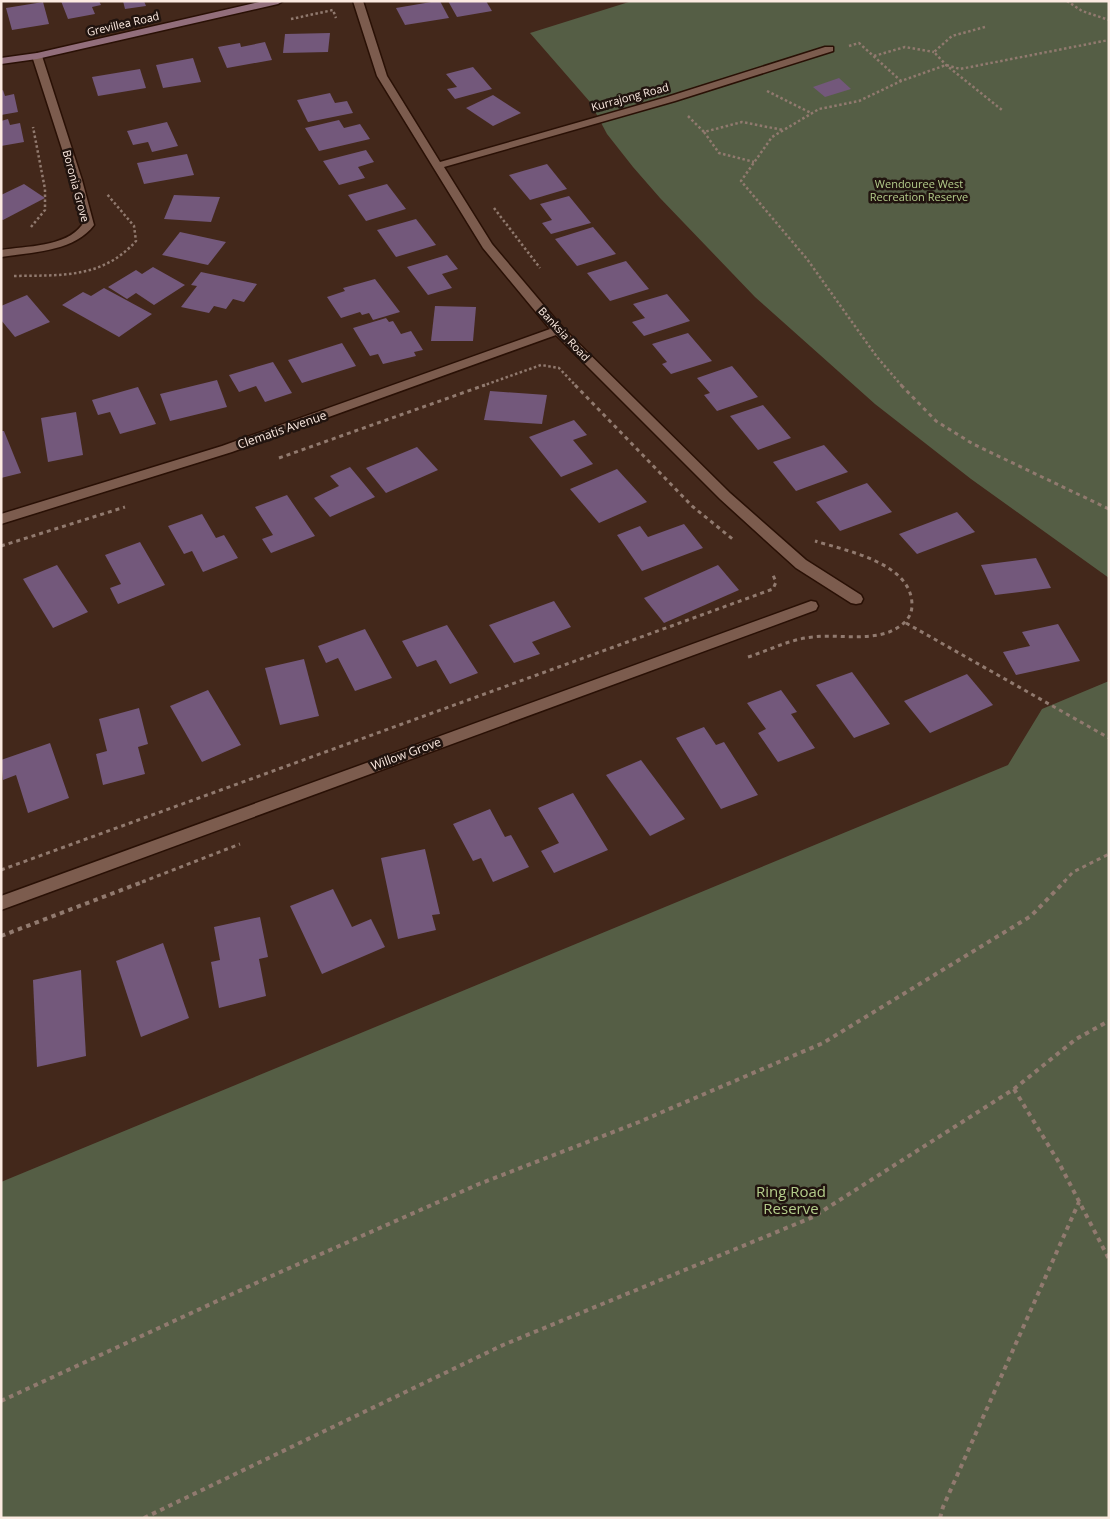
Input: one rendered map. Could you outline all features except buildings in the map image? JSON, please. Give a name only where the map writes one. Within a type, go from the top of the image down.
[{"type":"street","name":"Grevillea Road","points":[[1,61],[37,56],[278,1]]},
{"type":"street","name":"Banksia Road","points":[[358,1],[382,76],[487,246],[558,330],[725,496],[815,574],[856,599]]},
{"type":"street","name":"Kurrajong Road","points":[[437,166],[671,99],[829,49]]},
{"type":"street","name":"Boronia Grove","points":[[1,254],[67,241],[81,234],[88,226],[77,180],[37,56]]},
{"type":"street","name":"Clematis Avenue","points":[[1,519],[227,449],[346,408],[558,330]]},
{"type":"street","name":"Willow Grove","points":[[1,903],[811,606]]},
{"type":"path","points":[[1067,1],[1082,11],[1109,20]]},
{"type":"path","points":[[934,52],[952,36],[985,27]]},
{"type":"path","points":[[1109,40],[983,63],[960,70],[946,65],[901,81],[859,101],[819,109],[772,137],[740,181],[807,259],[877,357],[927,412],[956,435],[1109,509]]},
{"type":"path","points":[[829,49],[860,43],[901,81]]},
{"type":"path","points":[[874,56],[905,47],[934,52],[946,65],[1002,110]]},
{"type":"path","points":[[743,75],[758,87],[812,113]]},
{"type":"path","points":[[671,99],[704,132],[718,152],[754,162]]},
{"type":"path","points":[[25,230],[32,227],[45,210],[44,188],[32,119]]},
{"type":"path","points":[[704,132],[742,122],[784,130]]},
{"type":"path","points":[[492,205],[546,275]]},
{"type":"path","points":[[559,368],[692,506],[742,546]]},
{"type":"path","points":[[746,658],[802,638],[874,636],[886,633],[906,623],[912,608],[912,601],[907,584],[895,572],[877,562],[807,538]]},
{"type":"path","points":[[1,870],[773,589],[776,582],[772,574]]},
{"type":"path","points":[[906,623],[1109,738]]},
{"type":"path","points":[[1,936],[245,842]]},
{"type":"path","points":[[1,1401],[266,1278],[479,1184],[639,1122],[823,1043],[1031,916],[1074,872],[1109,854]]},
{"type":"path","points":[[144,1518],[503,1345],[813,1217],[1014,1089],[1076,1039],[1109,1021]]},
{"type":"path","points":[[1014,1089],[1058,1161],[1109,1259]]},
{"type":"path","points":[[940,1518],[1079,1202]]},
{"type":"green space","name":"Wendouree West Recreation Reserve","points":[[632,1],[1109,1],[1109,578],[971,479],[875,404],[755,297],[660,198],[633,167],[607,134],[590,102],[530,33]]},
{"type":"green space","name":"Ring Road Reserve","points":[[1109,681],[1109,1518],[1,1518],[1,1182],[1008,765],[1042,709]]}]
